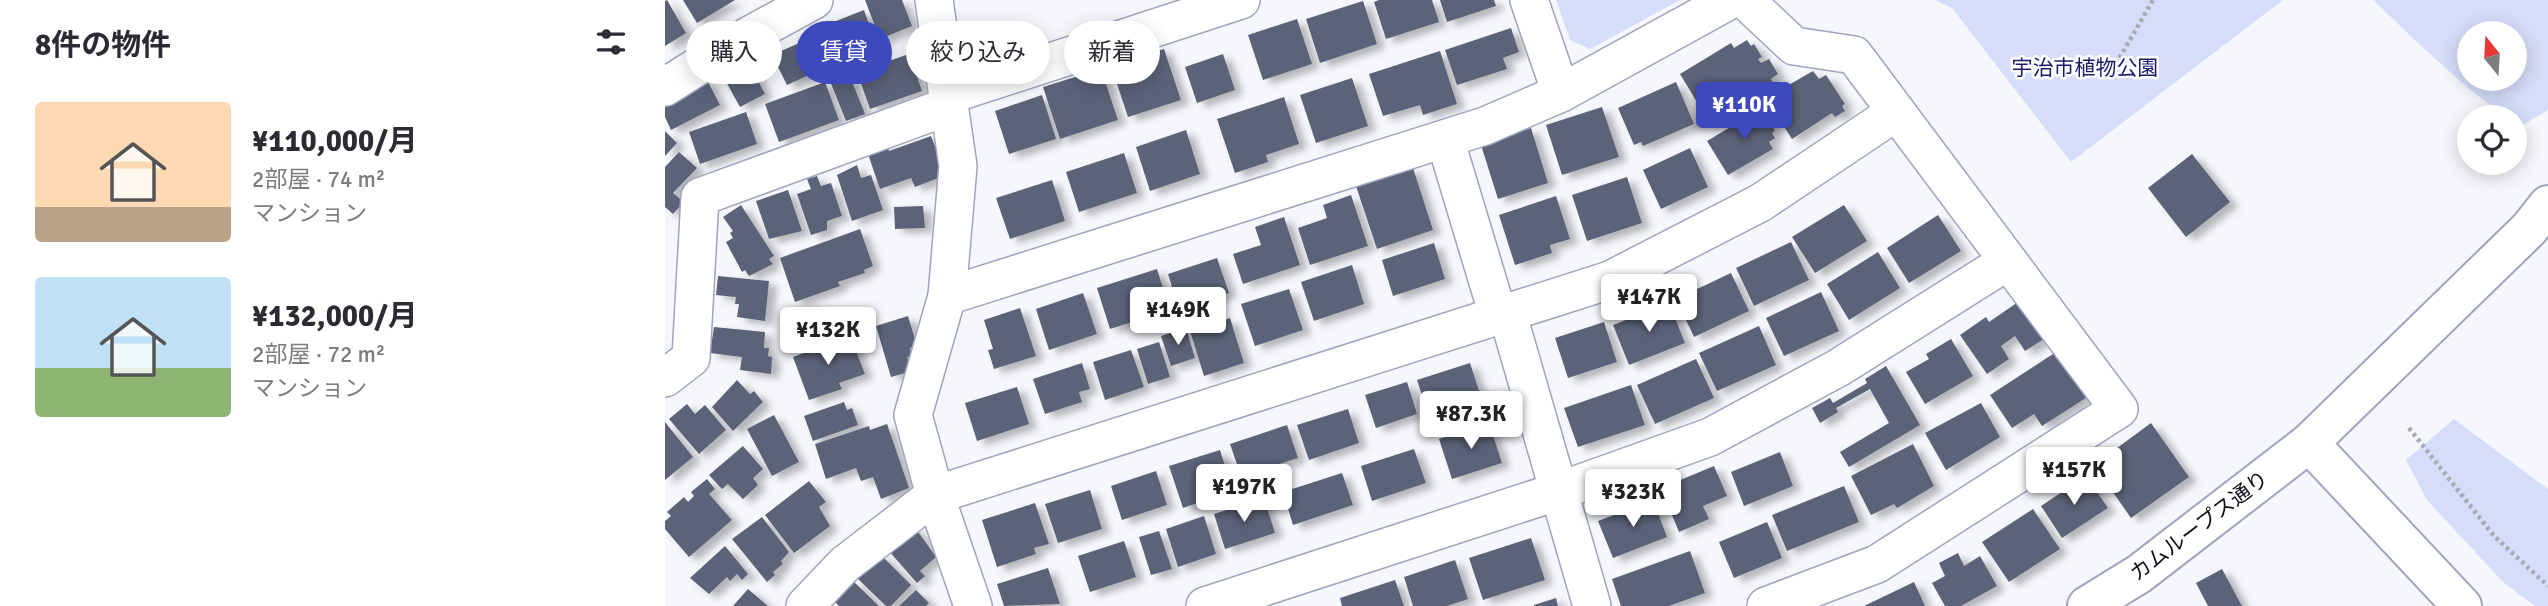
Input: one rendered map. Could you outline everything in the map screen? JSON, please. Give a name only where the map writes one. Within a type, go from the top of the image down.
[{"type":"street","points":[[665,87],[730,46],[814,0]]},
{"type":"street","points":[[934,0],[958,166],[947,296],[913,415],[966,602]]},
{"type":"street","points":[[665,378],[691,358],[700,197],[949,100],[1241,0]]},
{"type":"street","points":[[1529,0],[1561,93]]},
{"type":"street","points":[[947,296],[1485,126],[1561,93],[1730,0]]},
{"type":"street","points":[[1745,0],[1794,46],[1854,55],[2119,409],[1877,564],[1766,606]]},
{"type":"street","points":[[805,606],[845,564],[935,495],[1610,279],[1760,203],[1896,112]]},
{"type":"street","points":[[1445,139],[1503,313],[1592,606]]},
{"type":"street","name":"カムループス通り","points":[[2087,606],[2139,574],[2309,443],[2529,229],[2548,205]]},
{"type":"street","points":[[1206,606],[1559,491],[1710,437],[1838,368],[2008,261]]},
{"type":"street","points":[[2309,443],[2462,606]]},
{"type":"path","points":[[2116,64],[2153,0]]},
{"type":"path","points":[[2409,428],[2494,536],[2548,586]]},
{"type":"green space","points":[[1556,0],[1680,0],[1590,49],[1570,40]]},
{"type":"green space","name":"宇治市植物公園","points":[[1935,0],[2283,0],[2071,162],[1952,8]]},
{"type":"green space","points":[[2373,0],[2548,0],[2548,110],[2527,122],[2527,105],[2491,105],[2472,91],[2527,91],[2527,21],[2457,21],[2457,78]]},
{"type":"green space","points":[[2454,419],[2548,489],[2548,606],[2535,606],[2504,583],[2427,500],[2406,460]]},
{"type":"building","points":[[667,0],[686,33],[665,46]]},
{"type":"building","points":[[683,0],[735,0],[700,21],[696,21]]},
{"type":"building","points":[[865,0],[902,0],[910,21],[906,21],[906,28],[892,34],[892,21],[873,21]]},
{"type":"building","points":[[1432,0],[1439,22],[1386,39],[1374,2]]},
{"type":"building","points":[[1440,0],[1494,0],[1496,6],[1447,22]]},
{"type":"building","points":[[1363,1],[1377,44],[1320,63],[1306,19]]},
{"type":"building","points":[[864,10],[868,21],[836,21]]},
{"type":"building","points":[[1297,19],[1312,64],[1263,80],[1248,35]]},
{"type":"building","points":[[1511,28],[1519,52],[1503,58],[1507,69],[1457,85],[1445,50]]},
{"type":"building","points":[[1747,40],[1751,46],[1754,44],[1762,57],[1758,59],[1761,63],[1769,59],[1778,74],[1771,79],[1773,83],[1760,90],[1762,94],[1709,122],[1680,74],[1731,43],[1734,48]]},
{"type":"building","points":[[796,44],[796,81],[787,85],[782,75],[782,51]]},
{"type":"building","points":[[1164,49],[1181,100],[1128,117],[1117,84],[1160,84],[1160,50]]},
{"type":"building","points":[[1440,51],[1457,104],[1423,115],[1420,105],[1383,116],[1369,74]]},
{"type":"building","points":[[1223,54],[1235,90],[1197,103],[1185,67]]},
{"type":"building","points":[[906,55],[906,84],[920,84],[922,91],[870,109],[861,84],[892,84],[892,60]]},
{"type":"building","points":[[1813,71],[1819,79],[1826,75],[1845,104],[1842,106],[1845,111],[1835,117],[1832,113],[1792,139],[1766,98]]},
{"type":"building","points":[[1352,78],[1368,126],[1316,143],[1300,95]]},
{"type":"building","points":[[1064,80],[1064,84],[1106,84],[1118,120],[1060,139],[1043,87]]},
{"type":"building","points":[[1676,82],[1694,124],[1643,146],[1641,142],[1634,145],[1618,108]]},
{"type":"building","points":[[694,84],[709,84],[720,105],[671,130],[665,117],[665,99]]},
{"type":"building","points":[[727,84],[760,84],[765,94],[740,107]]},
{"type":"building","points":[[826,84],[839,120],[779,142],[765,104]]},
{"type":"building","points":[[831,84],[853,84],[865,114],[846,121]]},
{"type":"building","points":[[1042,95],[1056,139],[1009,154],[995,111]]},
{"type":"building","points":[[1284,97],[1299,144],[1266,155],[1268,162],[1235,173],[1217,119]]},
{"type":"building","points":[[1602,107],[1619,157],[1562,175],[1546,125]]},
{"type":"building","points":[[1762,108],[1775,131],[1772,133],[1775,138],[1769,142],[1773,149],[1728,175],[1707,141]]},
{"type":"building","points":[[746,112],[757,144],[700,164],[689,132]]},
{"type":"building","points":[[1531,128],[1548,183],[1498,199],[1481,145]]},
{"type":"building","points":[[1186,130],[1200,174],[1150,191],[1136,147]]},
{"type":"building","points":[[665,131],[677,143],[665,156]]},
{"type":"building","points":[[931,136],[946,175],[915,187],[911,178],[880,189],[868,154],[888,147],[889,151]]},
{"type":"building","points":[[1690,148],[1708,187],[1661,209],[1643,170]]},
{"type":"building","points":[[679,152],[697,168],[673,193],[684,202],[673,214],[665,207],[665,167]]},
{"type":"building","points":[[1124,153],[1137,193],[1079,212],[1066,172]]},
{"type":"building","points":[[2192,154],[2230,202],[2186,237],[2148,188]]},
{"type":"building","points":[[857,165],[861,178],[871,175],[883,210],[852,221],[837,175]]},
{"type":"building","points":[[1413,168],[1433,230],[1377,249],[1356,186]]},
{"type":"building","points":[[817,176],[821,186],[831,183],[842,216],[827,221],[827,230],[811,235],[797,194],[811,189],[807,179]]},
{"type":"building","points":[[1627,177],[1642,223],[1587,241],[1572,195]]},
{"type":"building","points":[[1052,180],[1065,221],[1010,239],[996,198]]},
{"type":"building","points":[[788,190],[802,231],[769,239],[756,201]]},
{"type":"building","points":[[1351,195],[1368,246],[1310,265],[1298,228],[1327,218],[1323,205]]},
{"type":"building","points":[[1556,196],[1570,239],[1550,245],[1552,253],[1515,265],[1499,215]]},
{"type":"building","points":[[741,205],[774,256],[769,259],[773,264],[749,276],[745,270],[742,272],[726,242],[733,238],[730,233],[733,231],[723,217]]},
{"type":"building","points":[[1844,205],[1867,241],[1815,273],[1792,237]]},
{"type":"building","points":[[923,206],[925,228],[895,229],[894,207]]},
{"type":"building","points":[[1938,215],[1961,251],[1909,283],[1887,248]]},
{"type":"building","points":[[1284,217],[1300,265],[1243,284],[1233,254],[1261,245],[1255,227]]},
{"type":"building","points":[[860,229],[873,266],[864,270],[865,273],[838,282],[840,286],[795,302],[780,258]]},
{"type":"building","points":[[1791,242],[1809,280],[1754,306],[1736,268]]},
{"type":"building","points":[[1434,243],[1445,279],[1393,296],[1382,260]]},
{"type":"building","points":[[1878,252],[1900,288],[1849,320],[1827,284]]},
{"type":"building","points":[[1217,258],[1229,293],[1179,309],[1168,274]]},
{"type":"building","points":[[1352,265],[1364,304],[1314,321],[1301,282]]},
{"type":"building","points":[[1157,269],[1170,310],[1110,329],[1097,288]]},
{"type":"building","points":[[1731,273],[1749,311],[1694,337],[1676,299]]},
{"type":"building","points":[[718,276],[769,281],[765,321],[737,317],[739,304],[735,304],[736,297],[716,295]]},
{"type":"building","points":[[1289,289],[1303,330],[1255,346],[1241,304]]},
{"type":"building","points":[[1821,292],[1839,331],[1784,356],[1766,318]]},
{"type":"building","points":[[1083,293],[1097,334],[1049,350],[1036,309]]},
{"type":"building","points":[[2018,302],[2044,339],[2025,351],[2015,336],[2001,346],[2009,359],[1987,374],[1960,335],[1986,317],[1989,322]]},
{"type":"building","points":[[1669,303],[1685,343],[1629,365],[1613,325]]},
{"type":"building","points":[[1020,308],[1036,356],[994,369],[988,350],[993,349],[984,320]]},
{"type":"building","points":[[908,316],[917,346],[910,348],[912,356],[907,357],[912,371],[891,377],[876,326]]},
{"type":"building","points":[[1230,318],[1244,363],[1204,376],[1190,331]]},
{"type":"building","points":[[1604,322],[1617,362],[1568,378],[1555,338]]},
{"type":"building","points":[[1759,326],[1776,365],[1717,391],[1699,353]]},
{"type":"building","points":[[714,327],[765,332],[764,348],[769,348],[768,356],[772,357],[771,374],[740,370],[742,357],[710,353]]},
{"type":"building","points":[[1186,328],[1195,358],[1171,366],[1161,336]]},
{"type":"building","points":[[850,336],[865,374],[839,383],[842,389],[809,400],[793,357]]},
{"type":"building","points":[[1951,339],[1973,376],[1925,404],[1906,372],[1929,359],[1926,354]]},
{"type":"building","points":[[1159,342],[1170,377],[1148,384],[1137,349]]},
{"type":"building","points":[[1131,350],[1144,387],[1105,400],[1093,362]]},
{"type":"building","points":[[2056,352],[2086,398],[2042,426],[2034,414],[2012,428],[1990,395]]},
{"type":"building","points":[[1696,359],[1714,398],[1655,424],[1637,385]]},
{"type":"building","points":[[1082,363],[1090,389],[1079,392],[1082,402],[1045,414],[1033,379]]},
{"type":"building","points":[[1470,363],[1480,394],[1427,411],[1417,380]]},
{"type":"building","points":[[1886,366],[1920,425],[1849,467],[1840,452],[1889,423],[1870,389],[1836,408],[1838,412],[1820,423],[1812,408],[1830,398],[1833,403],[1867,383],[1865,379]]},
{"type":"building","points":[[737,380],[750,394],[754,391],[763,402],[733,431],[712,407]]},
{"type":"building","points":[[1407,382],[1417,414],[1376,428],[1365,395]]},
{"type":"building","points":[[1631,385],[1645,425],[1578,447],[1564,408]]},
{"type":"building","points":[[1017,387],[1029,424],[977,441],[965,403]]},
{"type":"building","points":[[844,402],[847,410],[852,408],[858,425],[813,441],[804,416]]},
{"type":"building","points":[[1981,403],[2000,437],[1946,470],[1925,433]]},
{"type":"building","points":[[687,404],[695,414],[705,405],[726,430],[699,454],[669,419]]},
{"type":"building","points":[[1348,409],[1359,443],[1309,460],[1297,425]]},
{"type":"building","points":[[774,415],[799,462],[772,476],[747,429]]},
{"type":"building","points":[[665,422],[693,457],[665,480]]},
{"type":"building","points":[[1489,423],[1502,463],[1452,479],[1439,439]]},
{"type":"building","points":[[2151,423],[2189,477],[2131,518],[2094,465]]},
{"type":"building","points":[[887,424],[909,488],[881,499],[873,477],[861,481],[856,468],[826,479],[815,444],[869,426],[870,430]]},
{"type":"building","points":[[1287,425],[1298,458],[1279,464],[1281,471],[1262,477],[1260,470],[1241,476],[1230,444]]},
{"type":"building","points":[[1913,444],[1934,486],[1897,508],[1894,504],[1871,515],[1851,476]]},
{"type":"building","points":[[743,446],[763,469],[753,478],[758,485],[743,499],[728,484],[722,489],[709,475]]},
{"type":"building","points":[[1414,449],[1426,483],[1372,501],[1361,466]]},
{"type":"building","points":[[1220,450],[1233,491],[1183,508],[1169,466]]},
{"type":"building","points":[[1780,452],[1793,486],[1744,506],[1731,472]]},
{"type":"building","points":[[1714,466],[1727,496],[1703,506],[1709,519],[1679,532],[1661,488]]},
{"type":"building","points":[[1156,471],[1167,505],[1122,520],[1111,486]]},
{"type":"building","points":[[1342,473],[1353,505],[1293,525],[1283,492]]},
{"type":"building","points":[[2086,476],[2108,508],[2062,538],[2041,506]]},
{"type":"building","points":[[707,479],[715,489],[709,494],[732,520],[689,557],[665,529],[665,521],[671,516],[667,512],[684,497],[688,502],[694,496],[691,492]]},
{"type":"building","points":[[809,481],[826,502],[819,507],[830,526],[794,553],[765,515]]},
{"type":"building","points":[[1844,486],[1859,522],[1787,551],[1772,515]]},
{"type":"building","points":[[1090,490],[1102,529],[1058,543],[1045,504]]},
{"type":"building","points":[[1264,498],[1275,533],[1225,549],[1214,514]]},
{"type":"building","points":[[1653,500],[1667,537],[1613,558],[1598,521]]},
{"type":"building","points":[[1035,503],[1049,544],[1034,548],[1036,554],[997,567],[982,520]]},
{"type":"building","points":[[2033,509],[2060,549],[2009,582],[1982,542]]},
{"type":"building","points":[[1204,516],[1216,554],[1178,567],[1166,529]]},
{"type":"building","points":[[762,517],[789,552],[781,561],[783,564],[773,572],[775,575],[767,582],[732,539]]},
{"type":"building","points":[[1767,522],[1782,558],[1734,578],[1719,542]]},
{"type":"building","points":[[914,526],[936,557],[920,571],[925,576],[917,583],[888,550]]},
{"type":"building","points":[[1159,531],[1172,569],[1151,575],[1139,537]]},
{"type":"building","points":[[1531,538],[1545,580],[1483,600],[1469,558]]},
{"type":"building","points":[[1124,541],[1136,577],[1090,592],[1078,556]]},
{"type":"building","points":[[725,546],[748,574],[742,580],[737,574],[730,581],[727,577],[709,594],[690,578]]},
{"type":"building","points":[[1690,551],[1705,593],[1669,606],[1621,606],[1612,579]]},
{"type":"building","points":[[1958,553],[1964,566],[1980,556],[1997,586],[1961,606],[1945,606],[1932,583],[1945,576],[1939,563]]},
{"type":"building","points":[[880,554],[911,585],[891,606],[886,606],[857,578]]},
{"type":"building","points":[[1455,560],[1468,599],[1447,606],[1413,606],[1404,577]]},
{"type":"building","points":[[1048,568],[1060,604],[1004,606],[997,584]]},
{"type":"building","points":[[2222,569],[2242,606],[2208,606],[2196,583]]},
{"type":"building","points":[[1395,580],[1404,606],[1342,606],[1340,598]]},
{"type":"building","points":[[853,581],[879,606],[839,606],[834,601]]},
{"type":"building","points":[[1914,582],[1925,606],[1864,606]]},
{"type":"building","points":[[748,589],[768,606],[733,606]]},
{"type":"building","points":[[916,590],[929,603],[926,606],[899,606]]},
{"type":"building","points":[[1556,598],[1558,606],[1534,606],[1534,605]]}]
